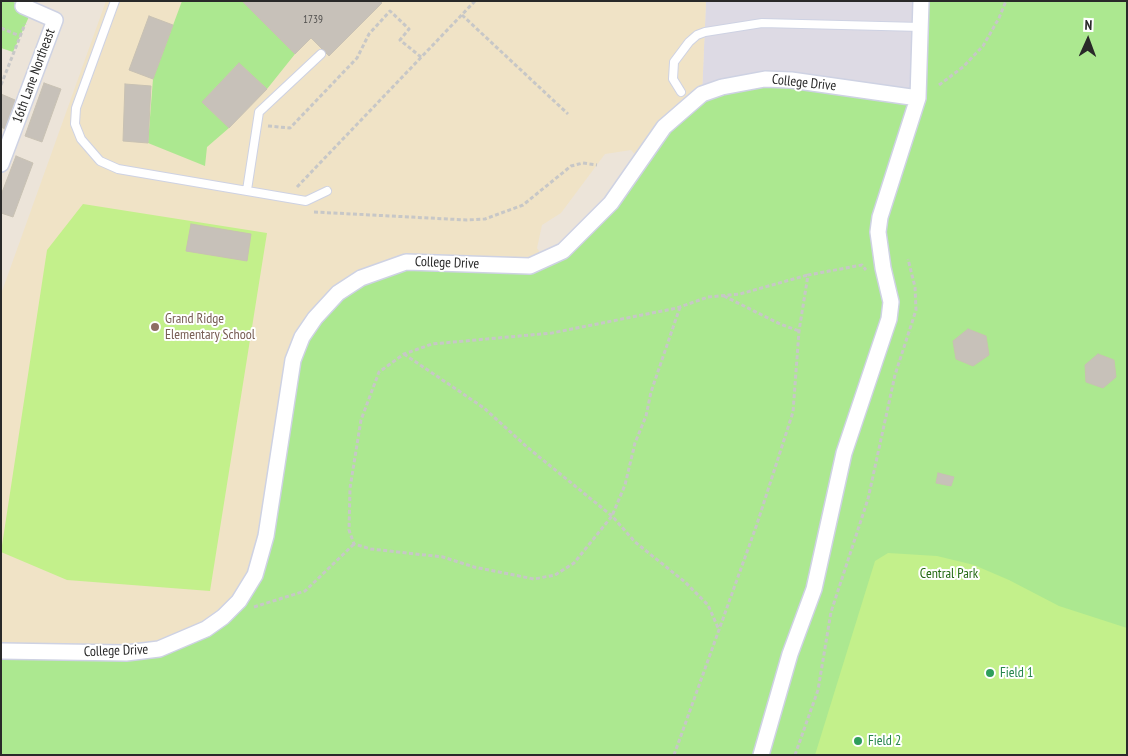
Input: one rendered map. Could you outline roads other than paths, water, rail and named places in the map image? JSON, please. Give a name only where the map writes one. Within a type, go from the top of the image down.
[{"type":"street","points":[[761,755],[790,654],[814,589],[844,453],[889,319],[891,296],[883,268],[878,232],[880,217],[918,98],[921,1]]},
{"type":"street","name":"16th Lane Northeast","points":[[1,164],[55,20],[20,3]]},
{"type":"street","name":"College Drive","points":[[1,651],[126,653],[159,649],[206,629],[223,617],[238,602],[255,575],[266,536],[293,360],[302,337],[315,318],[338,293],[361,278],[406,262],[530,266],[563,251],[611,203],[664,127],[702,94],[722,87],[765,79],[791,80],[918,98]]},
{"type":"lane","points":[[115,1],[76,108],[75,124],[81,139],[100,161],[118,169],[306,201],[327,191]]},
{"type":"lane","points":[[681,92],[673,79],[674,62],[689,42],[697,35],[705,32],[762,23],[920,27]]},
{"type":"lane","points":[[247,190],[259,112],[321,54]]},
{"type":"place","name":"Grand Ridge Elementary School","points":[[155,327]]},
{"type":"place","name":"Field 1","points":[[990,673]]},
{"type":"place","name":"Field 2","points":[[858,741]]},
{"type":"park label","name":"Central Park","points":[[949,574]]}]
